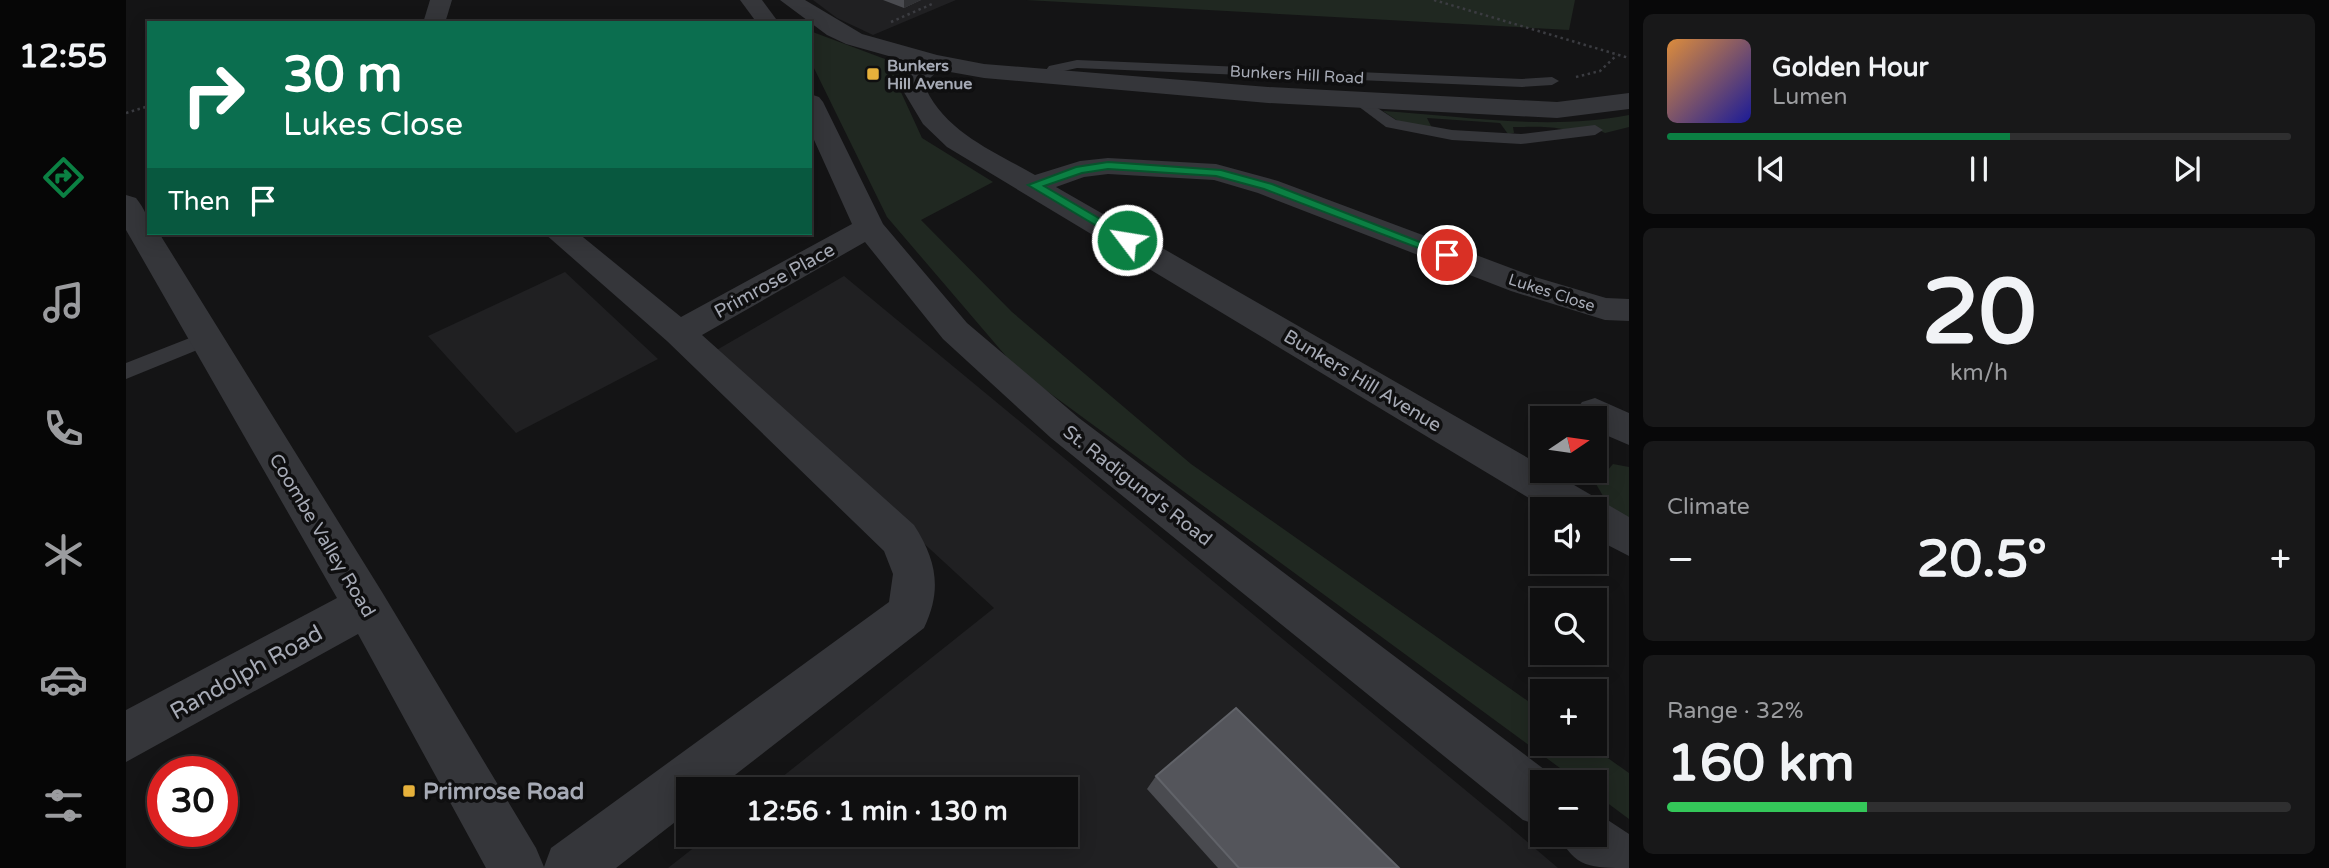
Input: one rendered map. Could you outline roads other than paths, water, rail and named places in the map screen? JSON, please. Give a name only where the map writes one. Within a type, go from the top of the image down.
[{"type":"street","points":[[435,21],[441,0]]},
{"type":"street","points":[[751,0],[767,21]]},
{"type":"street","name":"Bunkers Hill Road","points":[[792,0],[835,30],[934,62],[1048,77],[1359,100],[1557,110],[1629,101]]},
{"type":"street","name":"Bunkers Hill Avenue","points":[[934,62],[919,75],[914,89],[921,106],[934,124],[957,141],[1530,470]]},
{"type":"street","name":"St. Radigund's Road","points":[[812,106],[869,227],[955,331],[1065,428],[1530,791]]},
{"type":"street","name":"Lukes Close","points":[[1034,185],[1080,170],[1108,166],[1216,172],[1268,187],[1523,284],[1605,310],[1629,310]]},
{"type":"street","name":"Coombe Valley Road","points":[[126,204],[366,606],[516,868]]},
{"type":"street","name":"Primrose Place","points":[[680,334],[869,227]]},
{"type":"street","points":[[561,235],[680,334],[898,538],[914,561],[916,587],[908,614],[571,868]]},
{"type":"street","points":[[1607,419],[1629,431]]},
{"type":"street","name":"Bunkers Hill Avenue","points":[[1548,483],[1566,497]]},
{"type":"street","points":[[1607,525],[1629,538]]},
{"type":"street","name":"Randolph Road","points":[[126,737],[366,606]]},
{"type":"street","points":[[1601,847],[1628,868]]},
{"type":"lane","name":"Bunkers Hill Road","points":[[1048,77],[1054,69],[1077,64],[1497,82],[1552,81]]},
{"type":"lane","name":"Bunkers Hill Road","points":[[1359,100],[1391,124],[1452,135],[1521,139],[1595,130]]},
{"type":"lane","points":[[126,371],[205,339]]},
{"type":"place","name":"Bunkers Hill Avenue","points":[[873,74]]},
{"type":"place","name":"Primrose Road","points":[[409,791]]}]
